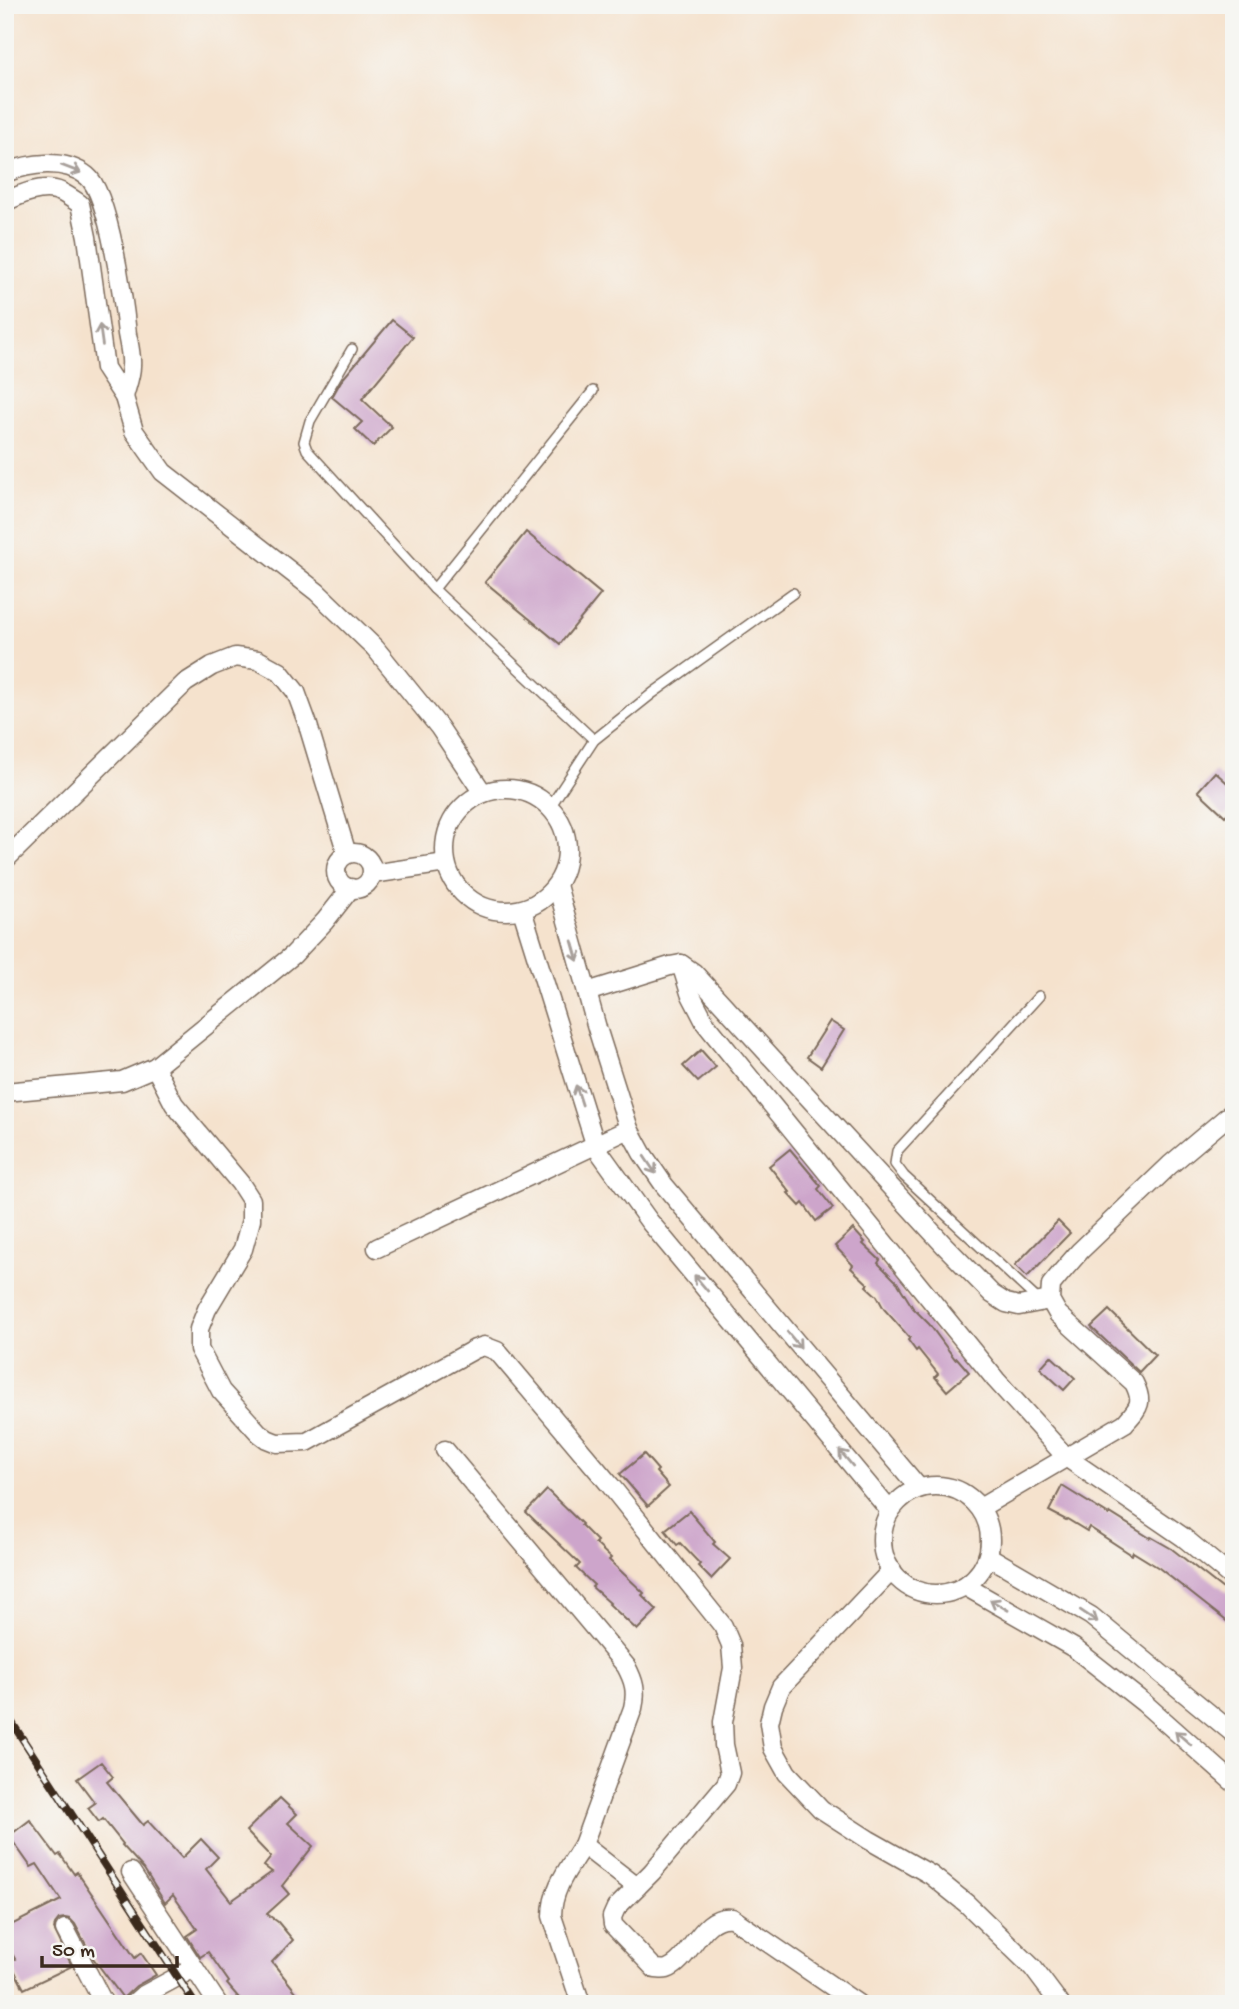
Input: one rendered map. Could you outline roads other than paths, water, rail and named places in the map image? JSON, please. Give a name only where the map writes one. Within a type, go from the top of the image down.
[{"type":"street","points":[[5,173],[20,167],[56,164],[72,167],[89,177],[100,200],[120,273],[131,367],[124,397]]},
{"type":"street","points":[[5,202],[45,188],[60,191],[80,205],[105,368],[124,397],[134,431],[163,471],[317,592],[375,649],[439,727],[483,793]]},
{"type":"street","points":[[80,205],[100,200]]},
{"type":"street","points":[[5,860],[185,683],[212,666],[235,657],[258,660],[280,672],[296,692],[346,855]]},
{"type":"street","points":[[507,789],[530,794],[550,807],[565,831],[567,859],[557,885],[541,900],[522,910],[489,909],[461,892],[446,863],[446,834],[460,809],[483,793],[507,789]]},
{"type":"street","points":[[359,854],[370,862],[372,874],[368,883],[360,888],[343,885],[338,877],[337,868],[346,855],[359,854]]},
{"type":"street","points":[[372,874],[446,863]]},
{"type":"street","points":[[557,885],[629,1129],[642,1153],[664,1185],[919,1488]]},
{"type":"street","points":[[5,1092],[122,1081],[155,1067],[293,955],[351,888]]},
{"type":"street","points":[[522,910],[596,1147],[649,1222],[890,1511]]},
{"type":"street","points":[[587,992],[670,966],[681,964],[694,972],[992,1294],[1006,1303],[1019,1306],[1045,1301]]},
{"type":"street","points":[[681,964],[690,993],[706,1024],[996,1380],[1066,1457],[1184,1536],[1234,1579]]},
{"type":"street","points":[[155,1067],[174,1104],[251,1200],[251,1220],[243,1249],[207,1309],[199,1329],[199,1349],[221,1391],[259,1433],[276,1443],[307,1441],[484,1346],[496,1351],[610,1485],[723,1626],[731,1644],[733,1668],[723,1722],[724,1745],[730,1773],[726,1784],[616,1908],[612,1917],[614,1925],[655,1969],[667,1969],[710,1924],[717,1919],[733,1918],[858,2004]]},
{"type":"street","points":[[1045,1301],[1051,1285],[1080,1251],[1170,1165],[1234,1111]]},
{"type":"street","points":[[377,1248],[596,1147],[629,1129]]},
{"type":"street","points":[[980,1508],[1125,1423],[1140,1404],[1140,1396],[1133,1383],[1045,1301]]},
{"type":"street","points":[[445,1450],[626,1666],[634,1681],[636,1693],[633,1708],[583,1845],[556,1890],[552,1909],[581,2004]]},
{"type":"street","points":[[942,1486],[963,1493],[980,1508],[990,1532],[988,1556],[979,1573],[965,1586],[946,1593],[925,1593],[906,1585],[892,1570],[883,1551],[883,1531],[890,1511],[902,1497],[919,1488],[942,1486]]},
{"type":"street","points":[[988,1556],[1091,1616],[1234,1734]]},
{"type":"street","points":[[892,1570],[781,1687],[769,1723],[773,1748],[787,1773],[821,1809],[931,1875],[958,1896],[1033,1968],[1060,2004]]},
{"type":"street","points":[[965,1586],[1074,1648],[1144,1703],[1234,1783]]},
{"type":"street","points":[[583,1845],[637,1887]]},
{"type":"street","points":[[131,1872],[218,2004]]},
{"type":"street","points":[[65,1929],[104,2004]]},
{"type":"street","points":[[133,2004],[142,1996],[194,1968]]},
{"type":"lane","points":[[352,349],[310,421],[304,442],[307,450],[435,589],[594,740]]},
{"type":"lane","points":[[435,589],[593,391]]},
{"type":"lane","points":[[550,807],[594,740],[653,693],[793,593]]},
{"type":"lane","points":[[1038,996],[897,1151],[895,1164],[904,1177],[1045,1301]]},
{"type":"railway","points":[[5,1712],[195,2004]]}]
